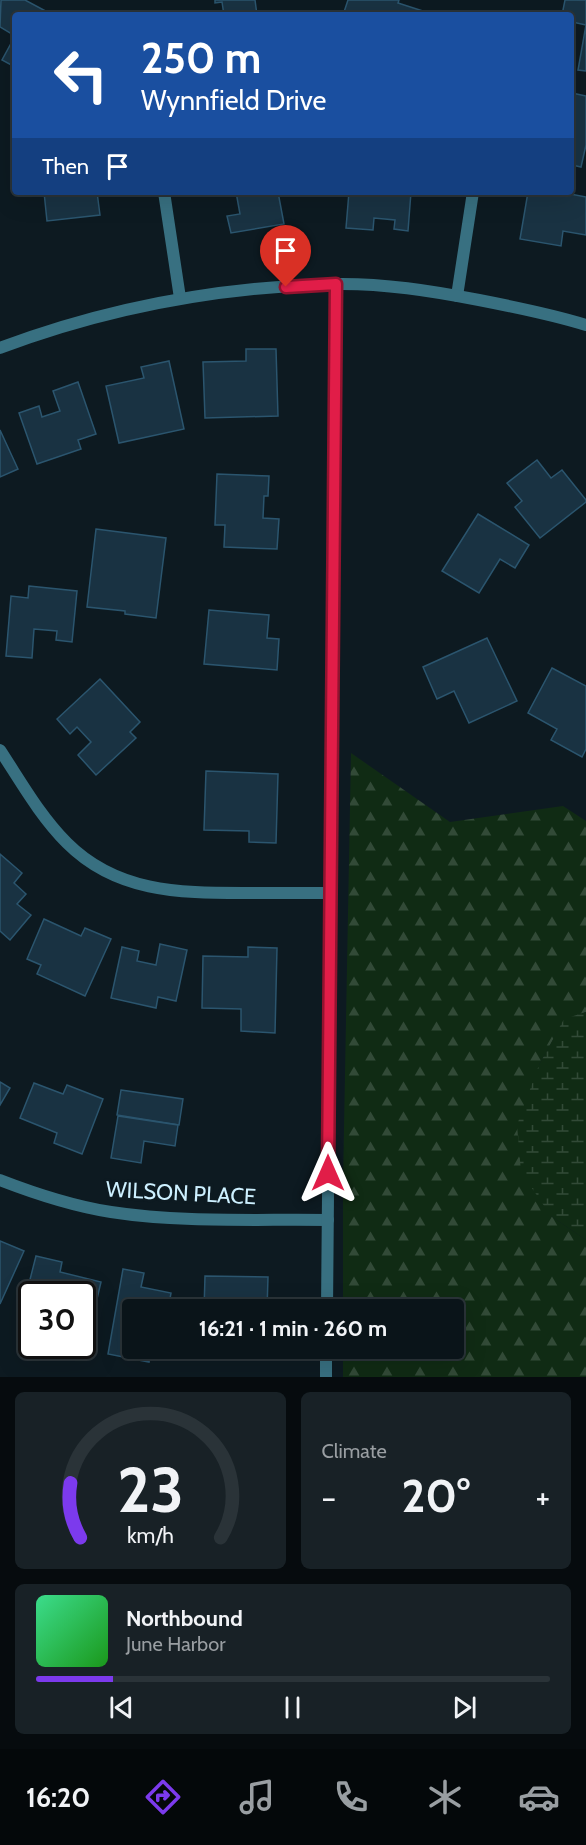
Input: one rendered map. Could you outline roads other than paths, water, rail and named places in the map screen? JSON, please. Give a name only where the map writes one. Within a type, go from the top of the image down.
[{"type":"street","points":[[164,195],[180,297]]},
{"type":"street","points":[[457,296],[473,195]]},
{"type":"street","points":[[327,1299],[336,284]]},
{"type":"street","points":[[0,348],[69,323],[180,297],[336,284],[417,290],[457,296],[586,325]]},
{"type":"street","points":[[0,750],[48,822],[69,845],[95,865],[125,879],[144,886],[178,892],[330,893]]},
{"type":"street","name":"WILSON PLACE","points":[[0,1180],[68,1203],[131,1215],[328,1220]]},
{"type":"street","points":[[326,1359],[326,1377]]}]
